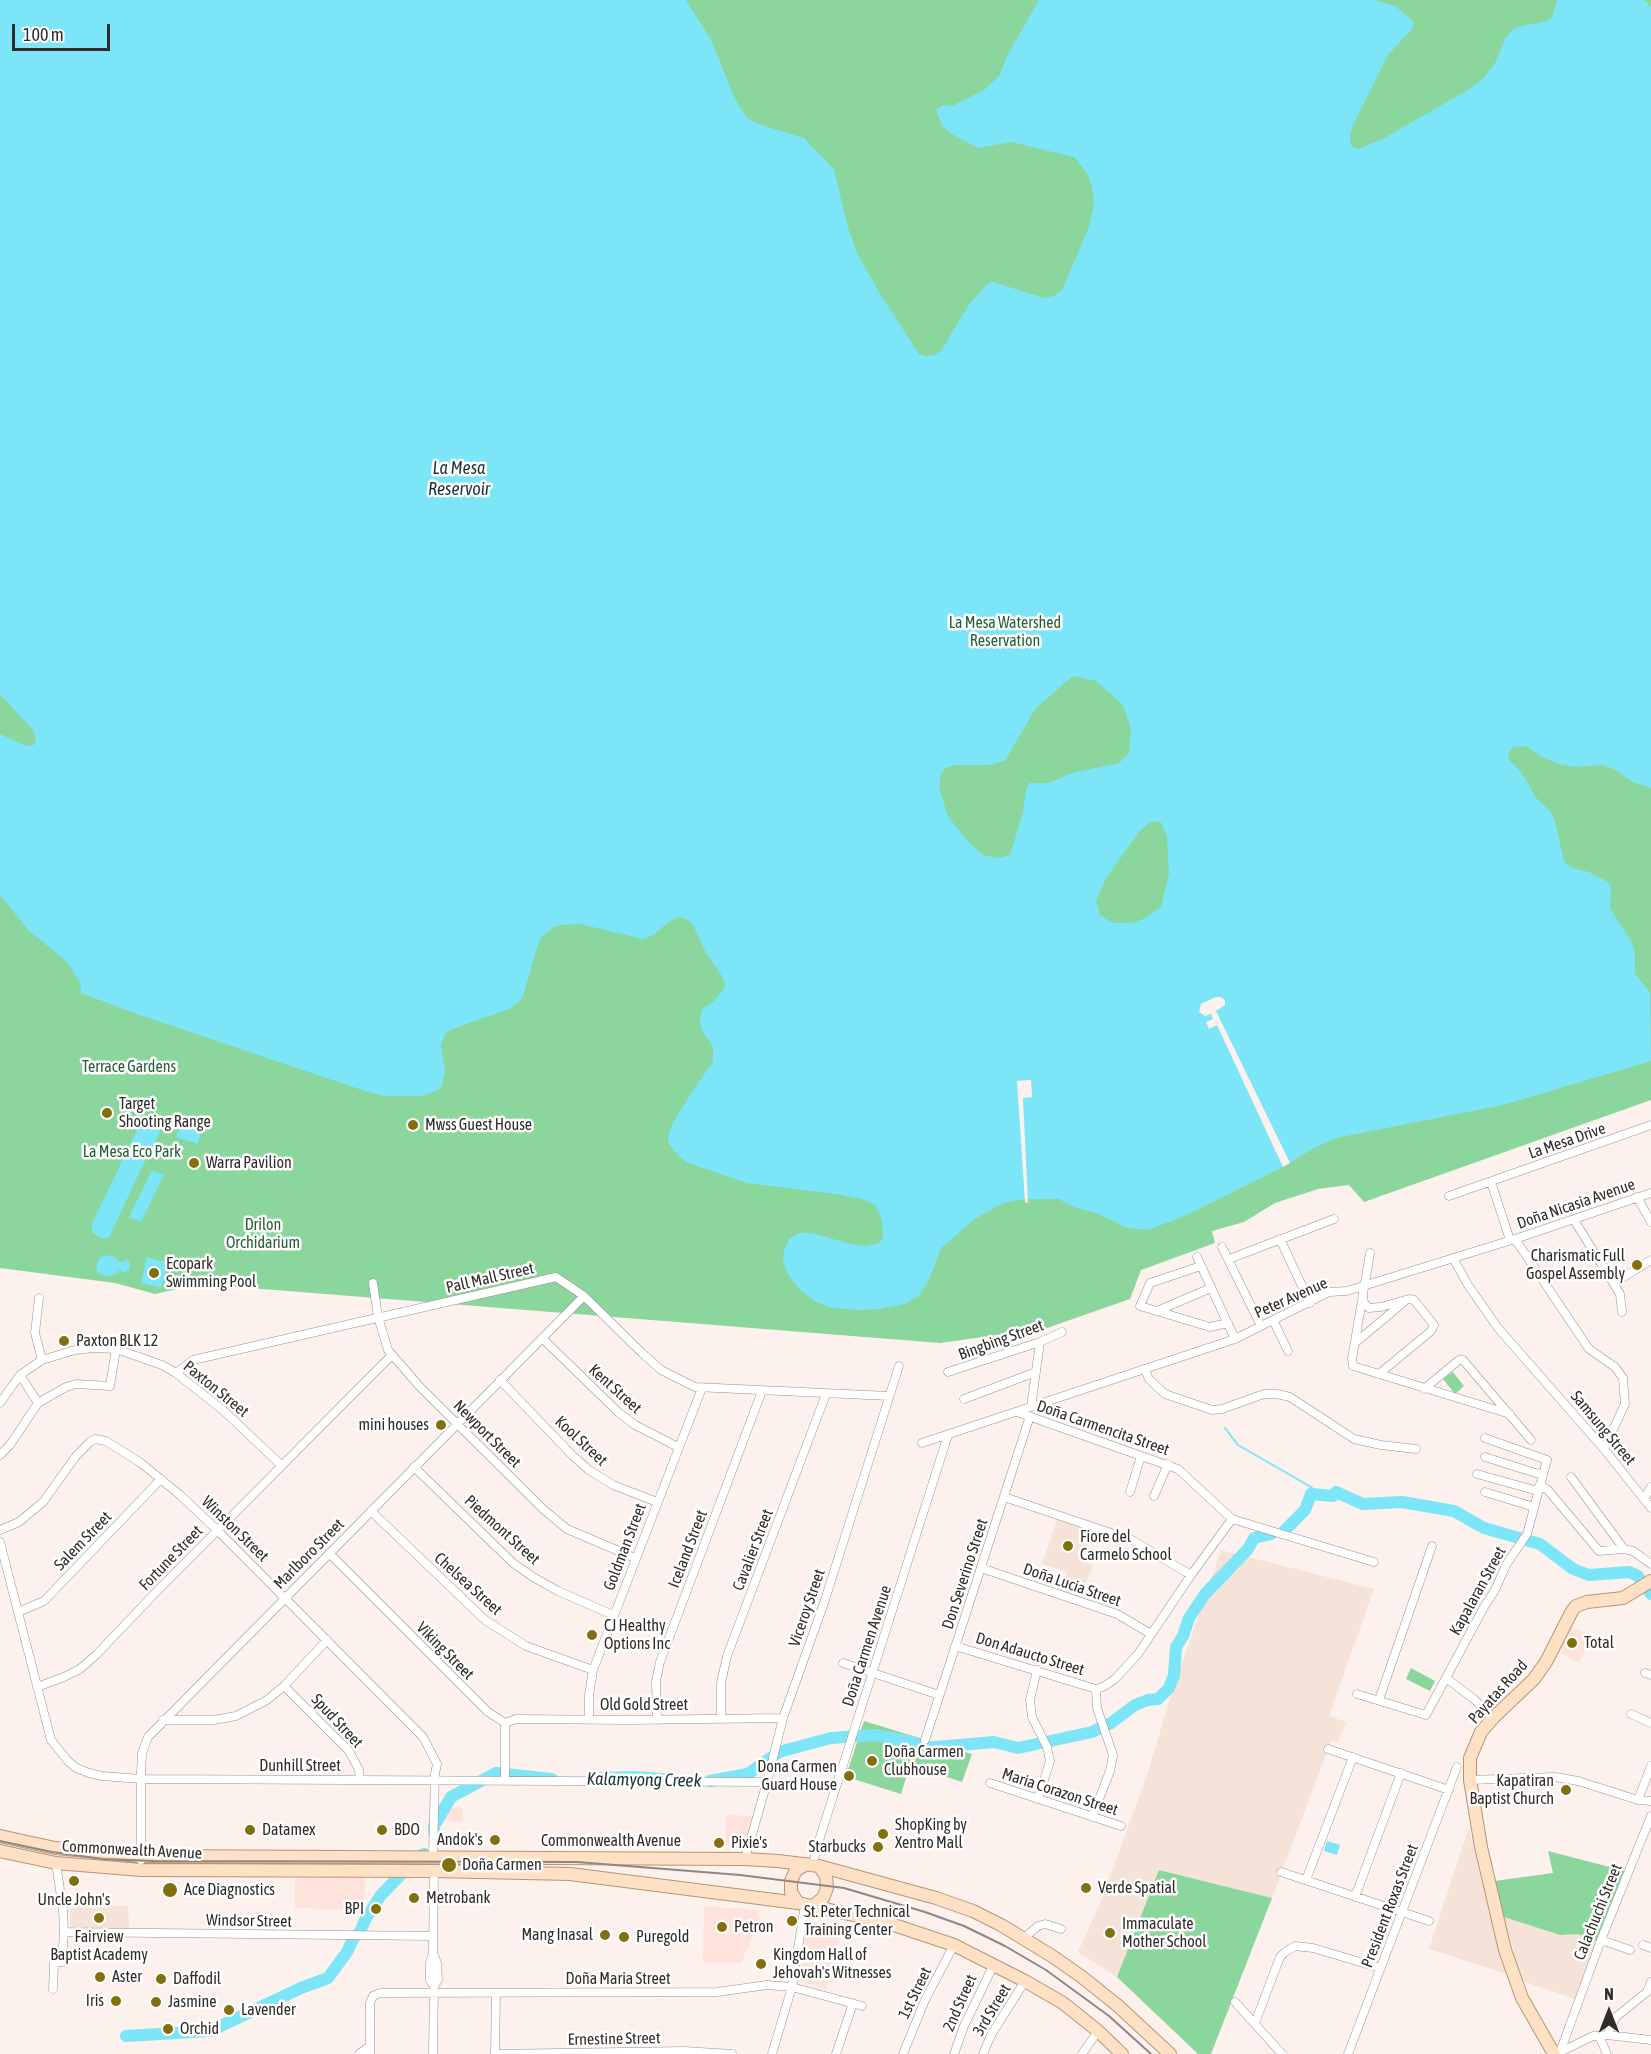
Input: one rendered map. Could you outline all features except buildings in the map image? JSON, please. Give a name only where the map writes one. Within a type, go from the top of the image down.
[{"type":"main road","name":"Payatas Road","points":[[1557,2053],[1522,1998],[1505,1950],[1481,1847],[1469,1765],[1472,1750],[1481,1732],[1534,1679],[1546,1662],[1576,1606],[1587,1602],[1623,1598],[1651,1581]]},
{"type":"main road","name":"Commonwealth Avenue","points":[[0,1836],[55,1848],[141,1856],[745,1859],[813,1865],[936,1898],[973,1911],[1052,1956],[1117,2005],[1170,2054]]},
{"type":"main road","name":"Commonwealth Avenue","points":[[0,1851],[56,1863],[141,1870],[570,1874],[805,1904],[885,1922],[954,1945],[994,1964],[1063,2003],[1122,2054]]},
{"type":"main road","points":[[813,1865],[826,1876],[827,1888],[821,1900],[805,1904],[791,1892],[790,1881],[796,1870],[813,1865]]},
{"type":"main road","points":[[838,1871],[831,1892],[836,1903],[845,1912]]},
{"type":"street","name":"La Mesa Drive","points":[[1449,1196],[1651,1125]]},
{"type":"street","points":[[1491,1182],[1513,1240],[1589,1348],[1615,1368],[1623,1378],[1625,1404],[1604,1449]]},
{"type":"street","name":"Doña Nicasia Avenue","points":[[1513,1240],[1651,1193]]},
{"type":"street","points":[[1637,1197],[1651,1222]]},
{"type":"street","points":[[1229,1259],[1334,1219]]},
{"type":"street","points":[[1574,1220],[1620,1294],[1622,1312]]},
{"type":"street","points":[[1280,1239],[1310,1303]]},
{"type":"street","name":"Peter Avenue","points":[[922,1443],[1235,1339],[1330,1292],[1347,1291],[1513,1240]]},
{"type":"street","points":[[1222,1247],[1261,1326]]},
{"type":"street","points":[[1370,1252],[1354,1343],[1353,1366],[1509,1414]]},
{"type":"street","points":[[1197,1257],[1235,1339]]},
{"type":"street","name":"Samsung Street","points":[[1453,1258],[1482,1306],[1516,1350],[1558,1395],[1651,1508]]},
{"type":"street","points":[[1614,1283],[1651,1260]]},
{"type":"street","points":[[1201,1266],[1150,1283],[1140,1306],[1210,1327],[1228,1323]]},
{"type":"street","name":"Pall Mall Street","points":[[176,1372],[193,1360],[556,1276],[584,1296],[661,1370],[679,1380],[702,1388],[889,1396]]},
{"type":"street","name":"Newport Street","points":[[373,1283],[383,1339],[391,1356],[543,1509],[567,1529],[635,1558]]},
{"type":"street","points":[[1157,1311],[1211,1288]]},
{"type":"street","name":"Marlboro Street","points":[[141,1870],[141,1779],[144,1744],[148,1737],[584,1296]]},
{"type":"street","points":[[1363,1297],[1364,1303],[1369,1308],[1412,1299],[1433,1322],[1433,1329],[1379,1374]]},
{"type":"street","points":[[39,1298],[35,1333],[42,1360]]},
{"type":"street","points":[[1354,1343],[1407,1300]]},
{"type":"street","points":[[1273,1320],[1288,1351]]},
{"type":"street","name":"Bingbing Street","points":[[948,1372],[1040,1342],[1062,1332]]},
{"type":"street","name":"Kent Street","points":[[542,1338],[618,1412],[635,1425],[678,1447]]},
{"type":"street","points":[[1031,1407],[1040,1342]]},
{"type":"street","points":[[0,1455],[10,1445],[38,1403],[76,1384],[110,1386],[116,1349]]},
{"type":"street","name":"Paxton Street","points":[[0,1403],[20,1375],[42,1360],[75,1350],[116,1349],[138,1355],[176,1372],[224,1411],[282,1465]]},
{"type":"street","name":"Fortune Street","points":[[37,1687],[80,1669],[96,1655],[391,1356]]},
{"type":"street","points":[[1424,1389],[1459,1360],[1463,1360],[1531,1440]]},
{"type":"street","name":"Viceroy Street","points":[[745,1859],[783,1718],[824,1603],[899,1366]]},
{"type":"street","points":[[1145,1370],[1149,1379],[1165,1394],[1212,1410],[1222,1409],[1264,1394],[1277,1394],[1290,1397],[1354,1439],[1416,1449]]},
{"type":"street","points":[[964,1399],[1036,1372]]},
{"type":"street","points":[[20,1375],[38,1403]]},
{"type":"street","name":"Kool Street","points":[[500,1380],[573,1456],[590,1470],[613,1485],[657,1502]]},
{"type":"street","name":"Goldman Street","points":[[590,1719],[589,1695],[593,1670],[702,1388]]},
{"type":"street","name":"Iceland Street","points":[[657,1720],[656,1681],[660,1662],[762,1391]]},
{"type":"street","name":"Cavalier Street","points":[[721,1718],[721,1683],[728,1656],[826,1394]]},
{"type":"street","points":[[1042,1404],[1038,1408],[1038,1414],[1046,1422]]},
{"type":"street","name":"Doña Carmencita Street","points":[[1017,1412],[1168,1464],[1178,1469],[1232,1519]]},
{"type":"street","name":"Don Severino Street","points":[[925,1740],[1030,1416]]},
{"type":"street","name":"Doña Carmen Avenue","points":[[813,1865],[948,1435]]},
{"type":"street","name":"Kapalaran Street","points":[[1379,1700],[1426,1715],[1484,1606],[1495,1590],[1506,1565],[1524,1537],[1542,1475],[1548,1463],[1545,1459],[1485,1438]]},
{"type":"street","name":"Winston Street","points":[[0,1530],[19,1522],[43,1502],[84,1447],[95,1439],[106,1441],[123,1451],[161,1479],[217,1530],[423,1737],[432,1755],[431,1764],[435,1777],[434,1856]]},
{"type":"street","points":[[1130,1492],[1142,1456]]},
{"type":"street","points":[[1485,1457],[1542,1475]]},
{"type":"street","points":[[1154,1496],[1168,1464]]},
{"type":"street","name":"Piedmont Street","points":[[414,1467],[513,1563],[558,1591],[613,1615]]},
{"type":"street","points":[[1477,1474],[1538,1489],[1547,1489],[1599,1551],[1624,1549],[1634,1551],[1651,1564]]},
{"type":"street","points":[[1571,1477],[1624,1549]]},
{"type":"street","name":"Salem Street","points":[[18,1612],[44,1601],[161,1479]]},
{"type":"street","points":[[1644,1499],[1651,1487]]},
{"type":"street","points":[[1485,1492],[1534,1507]]},
{"type":"street","points":[[1004,1497],[1132,1540],[1191,1575]]},
{"type":"street","name":"Chelsea Street","points":[[371,1511],[485,1620],[526,1646],[593,1670]]},
{"type":"street","points":[[1092,1817],[1113,1760],[1095,1699],[1096,1689],[1115,1679],[1138,1654],[1232,1519],[1374,1562]]},
{"type":"street","name":"Dunhill Street","points":[[0,1542],[51,1740],[76,1768],[102,1776],[141,1779],[360,1780],[435,1777],[505,1780],[767,1782]]},
{"type":"street","points":[[1357,1694],[1379,1700],[1432,1545]]},
{"type":"street","name":"Viking Street","points":[[329,1553],[488,1712],[505,1723]]},
{"type":"street","name":"Doña Lucia Street","points":[[981,1568],[1117,1614],[1151,1634]]},
{"type":"street","points":[[163,1720],[214,1720],[236,1716],[267,1700],[284,1686],[327,1640]]},
{"type":"street","name":"Don Adaucto Street","points":[[955,1646],[1096,1689]]},
{"type":"street","points":[[843,1663],[939,1695]]},
{"type":"street","points":[[1037,1670],[1030,1700],[1032,1717],[1045,1743],[1050,1761],[1038,1799]]},
{"type":"street","points":[[1446,1678],[1474,1699],[1493,1718]]},
{"type":"street","name":"Spud Street","points":[[284,1686],[349,1751],[359,1770],[360,1780]]},
{"type":"street","points":[[1631,1714],[1651,1723]]},
{"type":"street","name":"Old Gold Street","points":[[505,1723],[516,1719],[783,1718]]},
{"type":"street","points":[[505,1723],[505,1780]]},
{"type":"street","points":[[1328,1749],[1449,1790]]},
{"type":"street","points":[[1306,1880],[1353,1757]]},
{"type":"street","points":[[1638,1800],[1651,1766]]},
{"type":"street","name":"President Roxas Street","points":[[1348,2054],[1457,1767]]},
{"type":"street","points":[[1355,1897],[1401,1773]]},
{"type":"street","points":[[1470,1780],[1556,1777],[1578,1781],[1638,1800],[1651,1801]]},
{"type":"street","name":"Maria Corazon Street","points":[[990,1783],[1121,1826]]},
{"type":"street","name":"Calachuchi Street","points":[[1557,2053],[1651,1816]]},
{"type":"street","points":[[53,1989],[54,1963],[62,1962],[64,1932],[56,1863]]},
{"type":"street","points":[[434,1871],[433,1936],[438,1970],[438,1980],[434,1990],[434,2054]]},
{"type":"street","points":[[1281,1872],[1429,1921]]},
{"type":"street","points":[[772,2054],[792,1987],[805,1904]]},
{"type":"street","points":[[1024,1938],[1038,1926],[1045,1924],[1061,1929]]},
{"type":"street","name":"Windsor Street","points":[[64,1932],[433,1936]]},
{"type":"street","points":[[1601,1940],[1630,1950]]},
{"type":"street","name":"1st Street","points":[[903,2054],[925,2000],[954,1945]]},
{"type":"street","points":[[1255,2023],[1280,1957],[1295,1946],[1313,1948],[1380,1968]]},
{"type":"street","name":"2nd Street","points":[[954,2054],[964,2026],[994,1964]]},
{"type":"street","name":"3rd Street","points":[[983,2054],[991,2035],[1025,1981]]},
{"type":"street","points":[[1607,2054],[1603,2036],[1616,2018],[1649,1992],[1651,1982]]},
{"type":"street","name":"Doña Maria Street","points":[[370,2050],[370,2002],[373,1996],[380,1993],[434,1990],[496,1993],[717,1992],[766,1985],[792,1987],[862,2006]]},
{"type":"street","points":[[495,2054],[496,1993]]},
{"type":"street","points":[[1235,2002],[1282,2054]]},
{"type":"street","points":[[836,2054],[852,2003]]},
{"type":"street","points":[[1082,2054],[1098,2031]]},
{"type":"street","points":[[1557,2053],[1585,2039],[1603,2036],[1651,2040]]},
{"type":"street","points":[[359,2054],[370,2050]]},
{"type":"street","name":"Ernestine Street","points":[[495,2054],[684,2051],[732,2054]]},
{"type":"shaded area","name":"Fiore del Carmelo School","points":[[1058,1518],[1094,1532],[1082,1560],[1093,1565],[1080,1599],[1059,1591],[1067,1572],[1042,1564]]},
{"type":"shaded area","points":[[1221,1550],[1374,1589],[1329,1716],[1346,1722],[1338,1742],[1331,1741],[1272,1898],[1159,1870],[1117,1977],[1078,1952],[1102,1899],[1148,1772],[1173,1689]]},
{"type":"shaded area","points":[[1570,1627],[1592,1636],[1579,1663],[1559,1652]]},
{"type":"shaded area","points":[[441,1808],[463,1808],[463,1822],[441,1819]]},
{"type":"shaded area","points":[[726,1815],[754,1816],[745,1845],[726,1845]]},
{"type":"shaded area","points":[[1469,1827],[1483,1888],[1507,1974],[1429,1949]]},
{"type":"shaded area","points":[[295,1877],[365,1877],[364,1910],[295,1908]]},
{"type":"shaded area","name":"Fairview Baptist Academy","points":[[70,1906],[128,1906],[129,1931],[70,1930]]},
{"type":"shaded area","name":"Petron","points":[[704,1906],[759,1910],[759,1921],[741,1963],[703,1963]]},
{"type":"shaded area","points":[[1504,1917],[1560,1935],[1578,1934],[1597,1941],[1576,1999],[1521,1981]]},
{"type":"shaded area","points":[[807,1922],[843,1927],[826,1989],[799,1981]]},
{"type":"green space","name":"La Mesa Reservoir","points":[[0,0],[1651,0],[1651,1100],[1364,1202],[1349,1185],[1318,1189],[1275,1203],[1244,1222],[1212,1231],[1215,1243],[1141,1270],[1130,1299],[1047,1328],[940,1343],[200,1284],[155,1294],[115,1283],[0,1268]]},
{"type":"green space","points":[[1453,1372],[1464,1386],[1455,1394],[1443,1379]]},
{"type":"green space","points":[[1411,1668],[1435,1681],[1430,1691],[1406,1679]]},
{"type":"green space","points":[[864,1721],[972,1754],[962,1782],[910,1765],[901,1794],[850,1778],[851,1775],[847,1773]]},
{"type":"green space","points":[[1548,1851],[1625,1871],[1597,1941],[1578,1934],[1560,1935],[1504,1917],[1495,1881],[1553,1873]]},
{"type":"green space","points":[[1159,1870],[1272,1898],[1211,2054],[1198,2054],[1117,1977]]},
{"type":"water","name":"La Mesa Reservoir","points":[[0,0],[686,0],[711,40],[735,99],[747,118],[761,125],[804,138],[834,169],[848,228],[857,253],[919,354],[926,356],[941,351],[968,306],[990,281],[1044,298],[1054,296],[1062,290],[1089,227],[1094,205],[1092,187],[1088,175],[1074,157],[1011,142],[978,148],[950,133],[942,125],[936,109],[944,105],[952,106],[984,90],[1000,75],[1007,56],[1039,0],[1374,0],[1395,6],[1413,21],[1413,28],[1388,55],[1353,125],[1350,142],[1353,147],[1359,149],[1386,137],[1483,79],[1495,63],[1511,31],[1517,27],[1547,21],[1552,17],[1557,0],[1644,0],[1651,7],[1651,788],[1633,782],[1614,769],[1602,765],[1576,767],[1559,764],[1544,758],[1526,746],[1513,747],[1508,753],[1509,760],[1522,773],[1536,798],[1550,811],[1555,821],[1564,861],[1572,868],[1589,872],[1610,883],[1610,908],[1635,951],[1635,974],[1650,992],[1651,1061],[1503,1105],[1336,1138],[1182,1217],[1148,1230],[1128,1228],[1096,1213],[1073,1207],[1059,1199],[1025,1199],[1003,1203],[975,1219],[941,1248],[920,1295],[905,1304],[881,1309],[832,1308],[815,1301],[799,1289],[788,1274],[783,1262],[784,1251],[789,1239],[799,1233],[812,1233],[865,1246],[879,1243],[883,1238],[882,1220],[875,1205],[862,1199],[836,1194],[747,1183],[688,1163],[668,1143],[669,1132],[674,1121],[713,1062],[713,1047],[701,1029],[700,1017],[702,1009],[714,1001],[725,984],[706,953],[692,923],[687,919],[679,917],[670,921],[653,935],[643,939],[580,924],[560,925],[552,928],[541,938],[538,945],[522,999],[509,1009],[452,1029],[445,1034],[441,1045],[445,1072],[439,1089],[421,1096],[384,1096],[365,1091],[81,993],[80,982],[65,960],[29,931],[0,895],[0,734],[26,746],[34,745],[36,739],[33,730],[0,694]],"holes":[[[1073,676],[1096,681],[1124,708],[1131,729],[1129,753],[1119,763],[1072,773],[1049,783],[1029,783],[1023,813],[1010,855],[998,858],[983,855],[968,842],[948,816],[939,788],[941,773],[953,765],[988,765],[1005,761],[1035,709]],[[1160,821],[1167,836],[1169,874],[1161,907],[1143,919],[1132,923],[1115,923],[1107,920],[1100,915],[1096,901],[1106,878],[1139,832],[1149,823]]]},
{"type":"water","points":[[145,1121],[159,1128],[160,1132],[110,1236],[104,1239],[93,1233],[91,1226],[141,1122]]},
{"type":"water","points":[[180,1126],[201,1131],[198,1144],[176,1137]]},
{"type":"water","points":[[152,1170],[164,1175],[141,1222],[129,1217]]},
{"type":"water","points":[[105,1255],[115,1257],[120,1262],[128,1260],[129,1270],[125,1273],[120,1270],[112,1276],[104,1276],[97,1271],[96,1266],[100,1258]]},
{"type":"water","name":"Ecopark Swimming Pool","points":[[147,1257],[168,1263],[161,1288],[141,1283]]},
{"type":"water","points":[[1327,1841],[1340,1845],[1337,1855],[1324,1851]]},
{"type":"pier","points":[[1216,997],[1225,1000],[1225,1005],[1216,1011],[1290,1163],[1283,1167],[1217,1025],[1209,1029],[1206,1022],[1213,1019],[1211,1014],[1205,1016],[1199,1012],[1201,1004]]},
{"type":"pier","points":[[1031,1080],[1032,1097],[1023,1098],[1028,1203],[1025,1202],[1017,1081]]},
{"type":"waterway","points":[[1225,1428],[1238,1445],[1311,1487],[1318,1494]]},
{"type":"waterway","name":"Kalamyong Creek","points":[[1285,1530],[1305,1510],[1311,1494],[1333,1496],[1336,1492],[1363,1504],[1402,1502],[1454,1511],[1484,1528],[1540,1544],[1573,1569],[1589,1575],[1629,1572],[1638,1576],[1651,1594]]},
{"type":"waterway","name":"Kalamyong Creek","points":[[710,1781],[748,1774],[779,1752],[831,1738],[875,1735],[912,1742],[924,1748],[994,1742],[1018,1748],[1092,1732],[1111,1723],[1135,1705],[1158,1699],[1169,1688],[1174,1675],[1176,1647],[1183,1636],[1189,1618],[1205,1594],[1248,1549],[1254,1538],[1271,1534]]},
{"type":"waterway","name":"Kalamyong Creek","points":[[434,1833],[434,1826],[451,1797],[496,1773],[552,1779]]},
{"type":"waterway","name":"Kalamyong Creek","points":[[602,1778],[662,1779]]},
{"type":"waterway","name":"Kalamyong Creek","points":[[126,2036],[210,2031],[301,1988],[328,1978],[360,1932],[381,1895],[415,1860],[424,1854]]},
{"type":"railway","points":[[0,1841],[52,1852],[103,1859],[577,1862],[740,1875],[844,1888],[964,1926],[1005,1946],[1046,1970],[1109,2016],[1151,2054]]},
{"type":"place","name":"Target Shooting Range","points":[[107,1113]]},
{"type":"place","name":"Mwss Guest House","points":[[413,1125]]},
{"type":"place","name":"Warra Pavilion","points":[[194,1163]]},
{"type":"place","name":"Charismatic Full Gospel Assembly","points":[[1637,1265]]},
{"type":"place","name":"Ecopark Swimming Pool","points":[[154,1273]]},
{"type":"place","name":"Paxton BLK 12","points":[[64,1341]]},
{"type":"place","name":"mini houses","points":[[441,1425]]},
{"type":"place","name":"Fiore del Carmelo School","points":[[1068,1546]]},
{"type":"place","name":"CJ Healthy Options Inc","points":[[592,1635]]},
{"type":"place","name":"Total","points":[[1572,1643]]},
{"type":"place","name":"Doña Carmen Clubhouse","points":[[872,1761]]},
{"type":"place","name":"Dona Carmen Guard House","points":[[849,1776]]},
{"type":"place","name":"Kapatiran Baptist Church","points":[[1566,1790]]},
{"type":"place","name":"Datamex","points":[[250,1830]]},
{"type":"place","name":"BDO","points":[[382,1830]]},
{"type":"place","name":"ShopKing by Xentro Mall","points":[[883,1834]]},
{"type":"place","name":"Andok's","points":[[495,1840]]},
{"type":"place","name":"Pixie's","points":[[719,1843]]},
{"type":"place","name":"Starbucks","points":[[878,1847]]},
{"type":"place","name":"Doña Carmen","points":[[449,1865]]},
{"type":"place","name":"Uncle John's","points":[[74,1881]]},
{"type":"place","name":"Verde Spatial","points":[[1086,1888]]},
{"type":"place","name":"Ace Diagnostics","points":[[170,1890]]},
{"type":"place","name":"Metrobank","points":[[414,1898]]},
{"type":"place","name":"BPI","points":[[376,1909]]},
{"type":"place","name":"Fairview Baptist Academy","points":[[99,1918]]},
{"type":"place","name":"St. Peter Technical Training Center","points":[[792,1921]]},
{"type":"place","name":"Petron","points":[[722,1927]]},
{"type":"place","name":"Immaculate Mother School","points":[[1110,1933]]},
{"type":"place","name":"Mang Inasal","points":[[605,1935]]},
{"type":"place","name":"Puregold","points":[[624,1937]]},
{"type":"place","name":"Kingdom Hall of Jehovah's Witnesses","points":[[761,1964]]},
{"type":"place","name":"Aster","points":[[100,1977]]},
{"type":"place","name":"Daffodil","points":[[161,1979]]},
{"type":"place","name":"Iris","points":[[116,2001]]},
{"type":"place","name":"Jasmine","points":[[156,2002]]},
{"type":"place","name":"Lavender","points":[[229,2010]]},
{"type":"place","name":"Orchid","points":[[168,2029]]},
{"type":"park label","name":"La Mesa Watershed Reservation","points":[[1005,632]]},
{"type":"park label","name":"Terrace Gardens","points":[[129,1067]]},
{"type":"park label","name":"La Mesa Eco Park","points":[[132,1152]]},
{"type":"park label","name":"Drilon Orchidarium","points":[[263,1234]]}]
